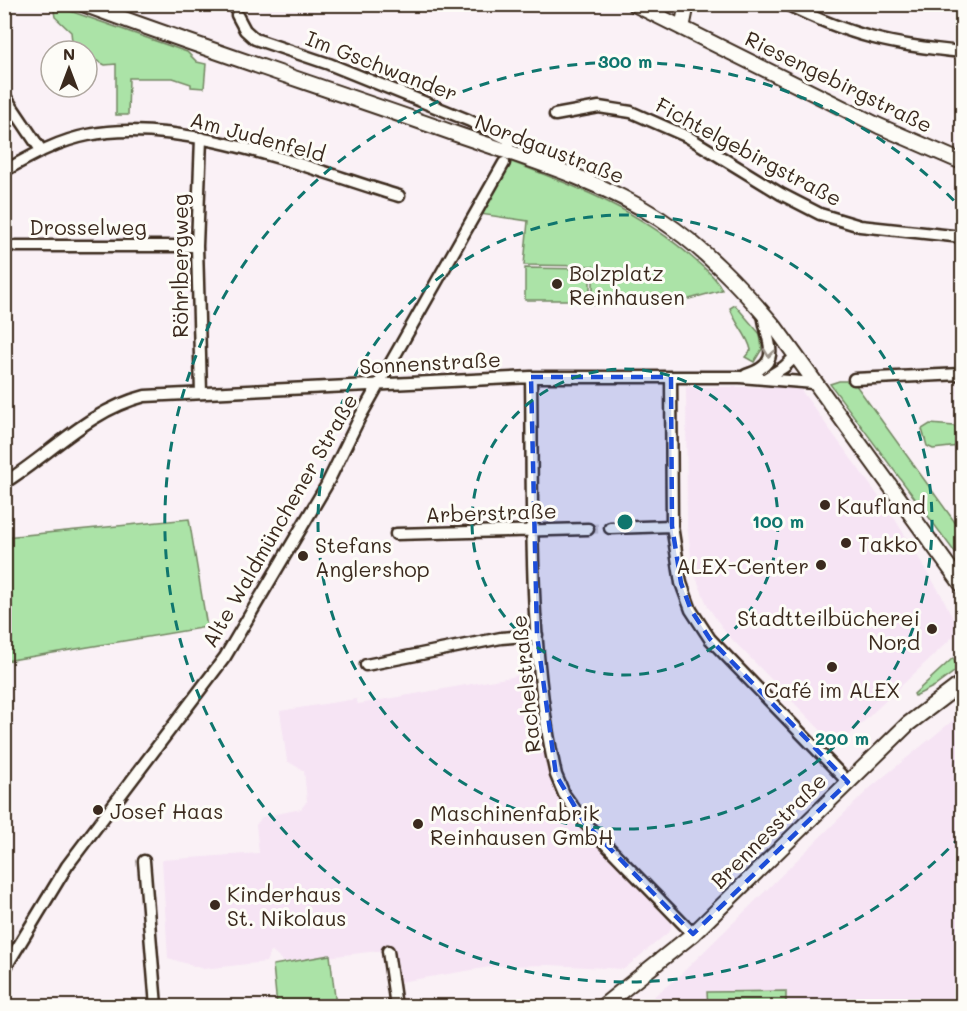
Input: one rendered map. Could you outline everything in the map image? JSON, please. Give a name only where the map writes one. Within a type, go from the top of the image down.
[{"type":"main road","name":"Nordgaustraße","points":[[83,4],[505,157],[603,188],[658,219],[711,260],[763,312],[961,583]]},
{"type":"main road","name":"Riesengebirgstraße","points":[[634,4],[879,126],[963,162]]},
{"type":"main road","points":[[658,17],[668,4]]},
{"type":"main road","points":[[682,28],[687,4]]},
{"type":"main road","name":"Brennesstraße","points":[[603,1006],[693,934],[908,724],[963,683]]},
{"type":"street","points":[[786,4],[859,36],[907,46],[963,52]]},
{"type":"street","name":"Im Gschwander","points":[[237,15],[245,30],[255,39],[329,64],[468,120],[510,140],[505,157]]},
{"type":"street","points":[[4,95],[41,150]]},
{"type":"street","name":"Fichtelgebirgstraße","points":[[555,115],[599,107],[631,112],[688,137],[781,195],[820,214],[860,226],[963,237]]},
{"type":"street","name":"Am Judenfeld","points":[[4,171],[41,150],[100,132],[142,131],[201,138],[399,196]]},
{"type":"street","name":"Röhrlbergweg","points":[[201,138],[196,246],[201,393]]},
{"type":"street","name":"Alte Waldmünchener Straße","points":[[4,970],[67,866],[225,657],[326,486],[379,384],[505,157]]},
{"type":"street","name":"Drosselweg","points":[[16,246],[196,246]]},
{"type":"street","name":"Sonnenstraße","points":[[740,377],[759,371],[770,358],[771,347],[764,329],[763,312]]},
{"type":"street","points":[[764,379],[784,367],[796,356]]},
{"type":"street","points":[[854,379],[963,374]]},
{"type":"street","name":"Sonnenstraße","points":[[4,483],[106,409],[145,396],[531,377],[740,377],[814,383]]},
{"type":"street","name":"Rachelstraße","points":[[531,377],[537,635],[552,756],[564,794],[584,822],[693,934]]},
{"type":"street","points":[[671,377],[672,526],[681,583],[692,610],[710,639],[848,782]]},
{"type":"street","points":[[610,528],[672,526]]},
{"type":"street","name":"Arberstraße","points":[[396,534],[588,529]]},
{"type":"street","points":[[366,665],[501,638],[537,635]]},
{"type":"street","points":[[144,861],[156,1006]]},
{"type":"street","points":[[388,951],[396,1006]]},
{"type":"highlighted area","points":[[531,377],[671,377],[672,526],[681,583],[691,610],[710,639],[848,782],[693,934],[584,822],[556,775],[537,635]]},
{"type":"shaded area","name":"ALEX-Center","points":[[686,387],[790,387],[801,390],[893,516],[942,596],[959,631],[837,747],[726,633],[708,607],[693,570],[687,526]]},
{"type":"shaded area","points":[[534,673],[549,772],[562,801],[578,825],[672,924],[670,931],[624,969],[549,965],[496,966],[400,982],[395,949],[284,962],[271,951],[266,962],[204,969],[168,958],[162,860],[259,853],[256,825],[262,817],[301,809],[307,801],[304,771],[287,761],[280,711],[356,699],[358,704]]},
{"type":"shaded area","points":[[962,713],[962,1006],[642,1006],[678,977],[871,787]]},
{"type":"green space","points":[[53,5],[187,52],[197,62],[206,64],[204,88],[191,87],[191,84],[173,78],[129,78],[128,115],[116,115],[116,64],[105,65],[99,62],[99,39],[72,39],[71,32],[55,17]]},
{"type":"green space","points":[[509,161],[607,201],[653,227],[695,260],[722,290],[682,301],[635,300],[593,305],[593,266],[524,265],[528,221],[480,214]]},
{"type":"green space","name":"Bolzplatz Reinhausen","points":[[525,268],[590,269],[590,300],[525,300]]},
{"type":"green space","points":[[735,305],[760,334],[762,349],[754,362],[745,357],[751,350],[730,308]]},
{"type":"green space","points":[[839,381],[853,381],[962,532],[962,562],[830,384]]},
{"type":"green space","points":[[930,424],[954,426],[960,437],[959,446],[933,449],[927,446],[922,429]]},
{"type":"green space","points":[[189,519],[207,627],[5,661],[5,537]]},
{"type":"green space","points":[[953,658],[958,669],[935,686],[915,696],[914,694]]},
{"type":"green space","points":[[330,955],[336,1006],[277,1006],[273,965]]},
{"type":"green space","points":[[786,991],[786,1006],[708,1006],[707,992]]},
{"type":"tunnel","points":[[588,529],[610,528]]},
{"type":"place","name":"Bolzplatz Reinhausen","points":[[557,284]]},
{"type":"place","name":"Kaufland","points":[[825,505]]},
{"type":"place","name":"Takko","points":[[846,543]]},
{"type":"place","name":"Stefans Anglershop","points":[[303,556]]},
{"type":"place","name":"ALEX-Center","points":[[821,565]]},
{"type":"place","name":"Stadtteilbücherei Nord","points":[[932,629]]},
{"type":"place","name":"Café im ALEX","points":[[832,667]]},
{"type":"place","name":"Josef Haas","points":[[98,810]]},
{"type":"place","name":"Maschinenfabrik Reinhausen GmbH","points":[[418,824]]},
{"type":"place","name":"Kinderhaus St. Nikolaus","points":[[215,905]]}]
